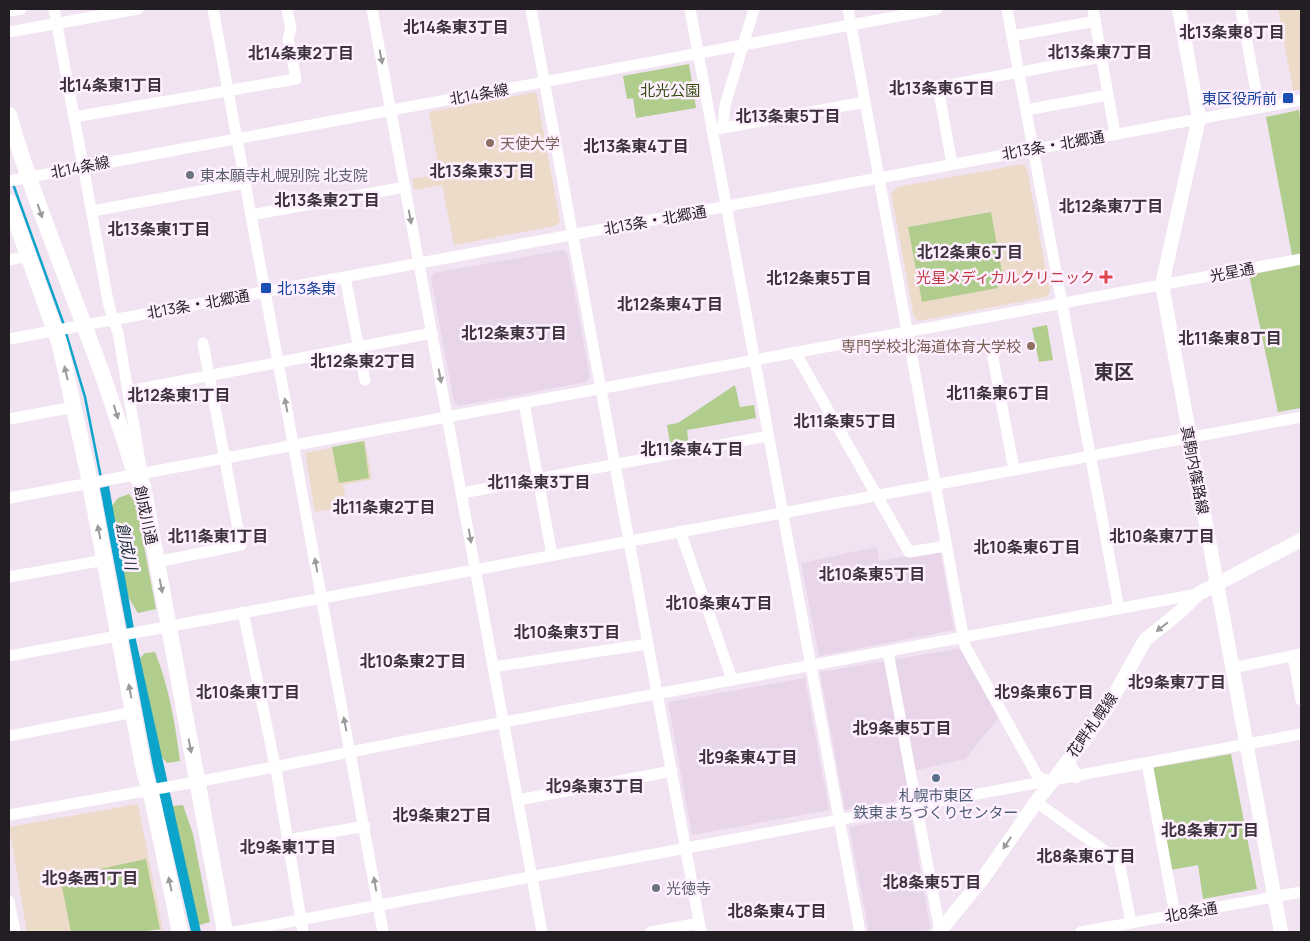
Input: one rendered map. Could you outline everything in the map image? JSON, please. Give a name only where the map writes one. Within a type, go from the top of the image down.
[{"type":"highway","name":"創成川通","points":[[9,115],[19,179],[68,328],[74,407],[99,481],[105,560],[128,634],[134,712],[159,788],[180,932]]},
{"type":"highway","name":"創成川通","points":[[9,202],[28,256],[68,328],[112,400],[141,478],[225,932]]},
{"type":"main road","name":"真駒内篠路線","points":[[1179,9],[1200,118],[1162,285],[1216,586],[1282,932]]},
{"type":"main road","name":"花畔札幌線","points":[[940,932],[984,877],[1051,781],[1107,708],[1145,640],[1182,610],[1198,594],[1301,540]]},
{"type":"main road","points":[[1067,762],[1076,776]]},
{"type":"street","points":[[9,11],[22,9]]},
{"type":"street","points":[[54,9],[113,320],[118,333],[129,391],[141,478]]},
{"type":"street","points":[[9,32],[138,9]]},
{"type":"street","points":[[213,9],[384,932]]},
{"type":"street","points":[[74,117],[296,79],[288,38],[292,29],[287,9]]},
{"type":"street","points":[[372,9],[542,932]]},
{"type":"street","points":[[531,9],[700,928],[651,932]]},
{"type":"street","points":[[690,9],[698,53],[717,129],[726,207],[860,932]]},
{"type":"street","points":[[717,129],[754,9]]},
{"type":"street","points":[[848,9],[965,646],[1038,777],[1051,781]]},
{"type":"street","name":"北14条線","points":[[19,179],[937,9]]},
{"type":"street","points":[[1007,9],[1119,609]]},
{"type":"street","points":[[1093,9],[1115,134]]},
{"type":"street","points":[[1241,9],[1259,108]]},
{"type":"street","points":[[1012,36],[1096,21]]},
{"type":"street","points":[[952,164],[938,87],[1102,57]]},
{"type":"street","points":[[1026,110],[1108,95]]},
{"type":"street","name":"北13条・北郷通","points":[[9,339],[1301,100]]},
{"type":"street","points":[[717,129],[865,102]]},
{"type":"street","points":[[92,211],[245,183]]},
{"type":"street","points":[[251,215],[405,187]]},
{"type":"street","points":[[9,260],[28,256]]},
{"type":"street","name":"光星通","points":[[9,498],[99,481],[141,478],[225,458],[1301,259]]},
{"type":"street","points":[[345,277],[365,380]]},
{"type":"street","points":[[129,391],[432,333]]},
{"type":"street","points":[[156,562],[241,545],[203,343]]},
{"type":"street","points":[[795,352],[909,552],[946,546]]},
{"type":"street","points":[[993,358],[1014,470]]},
{"type":"street","points":[[524,403],[552,555]]},
{"type":"street","points":[[9,419],[74,407]]},
{"type":"street","points":[[9,656],[877,496],[1190,436],[1301,417]]},
{"type":"street","points":[[462,493],[768,436]]},
{"type":"street","points":[[680,531],[732,680]]},
{"type":"street","points":[[9,577],[105,560]]},
{"type":"street","points":[[9,815],[197,782],[504,722],[1198,594]]},
{"type":"street","points":[[243,612],[274,767],[303,932]]},
{"type":"street","points":[[493,667],[648,644]]},
{"type":"street","points":[[888,652],[940,932]]},
{"type":"street","points":[[1232,668],[1297,655],[1301,700]]},
{"type":"street","points":[[9,736],[134,712]]},
{"type":"street","points":[[234,932],[1301,734]]},
{"type":"street","points":[[1147,763],[1175,915]]},
{"type":"street","points":[[518,800],[672,771]]},
{"type":"street","points":[[1036,802],[1119,861],[1131,923]]},
{"type":"street","points":[[287,840],[364,826]]},
{"type":"street","name":"北8条通","points":[[1081,932],[1301,892]]},
{"type":"street","points":[[9,900],[15,932]]},
{"type":"shaded area","points":[[1278,9],[1301,9],[1301,89],[1293,91]]},
{"type":"shaded area","name":"天使大学","points":[[536,92],[560,221],[555,226],[454,245],[442,185],[414,190],[412,179],[440,174],[429,112]]},
{"type":"shaded area","points":[[1022,164],[1027,168],[1050,292],[1046,297],[919,321],[914,317],[891,193],[898,187]]},
{"type":"shaded area","points":[[562,250],[567,253],[590,377],[586,382],[459,406],[454,402],[431,278],[434,273]]},
{"type":"shaded area","points":[[365,441],[372,479],[343,485],[347,506],[315,512],[305,453]]},
{"type":"shaded area","points":[[877,547],[879,561],[940,550],[954,630],[819,656],[801,563]]},
{"type":"shaded area","points":[[962,648],[1000,716],[965,759],[913,771],[918,797],[845,810],[820,672]]},
{"type":"shaded area","points":[[805,678],[829,810],[692,835],[668,702]]},
{"type":"shaded area","points":[[138,804],[163,930],[27,932],[9,827]]},
{"type":"shaded area","points":[[911,815],[930,927],[925,932],[869,932],[849,827]]},
{"type":"green space","name":"北光公園","points":[[689,64],[696,108],[636,118],[633,98],[627,99],[623,76]]},
{"type":"green space","points":[[1299,110],[1301,126],[1301,408],[1278,412],[1249,275],[1294,266],[1266,117]]},
{"type":"green space","points":[[991,212],[1002,272],[996,273],[998,288],[922,302],[908,227]]},
{"type":"green space","points":[[1047,325],[1053,360],[1039,362],[1032,328]]},
{"type":"green space","points":[[735,385],[740,407],[754,405],[756,418],[687,430],[689,446],[671,449],[667,425],[678,423]]},
{"type":"green space","points":[[364,441],[369,478],[339,483],[332,447]]},
{"type":"green space","points":[[129,494],[136,504],[156,609],[138,613],[127,595],[111,507],[118,498]]},
{"type":"green space","points":[[155,652],[171,705],[180,761],[167,763],[152,746],[139,659],[145,653]]},
{"type":"green space","points":[[1231,754],[1257,889],[1203,899],[1198,865],[1171,870],[1152,768]]},
{"type":"green space","points":[[183,805],[193,834],[210,922],[199,925],[186,900],[172,806]]},
{"type":"green space","points":[[146,859],[160,929],[140,932],[71,932],[61,882],[72,880],[72,875]]},
{"type":"water","points":[[109,486],[136,640],[201,932],[191,932],[153,767],[100,488]]},
{"type":"waterway","name":"創成川","points":[[13,184],[64,325]]},
{"type":"waterway","name":"創成川","points":[[66,333],[85,397],[101,478]]},
{"type":"place","name":"東区役所前","points":[[1288,98]]},
{"type":"place","name":"天使大学","points":[[490,143]]},
{"type":"place","name":"東本願寺札幌別院 北支院","points":[[190,175]]},
{"type":"place","name":"光星メディカルクリニック","points":[[1106,277]]},
{"type":"place","name":"北13条東","points":[[266,288]]},
{"type":"place","name":"専門学校北海道体育大学校","points":[[1031,346]]},
{"type":"place","name":"札幌市東区 鉄東まちづくりセンター","points":[[936,778]]},
{"type":"place","name":"光徳寺","points":[[656,888]]},
{"type":"district","name":"北14条東3丁目","points":[[456,27]]},
{"type":"district","name":"北13条東8丁目","points":[[1232,32]]},
{"type":"district","name":"北13条東7丁目","points":[[1100,52]]},
{"type":"district","name":"北14条東2丁目","points":[[301,53]]},
{"type":"district","name":"北14条東1丁目","points":[[111,85]]},
{"type":"district","name":"北13条東6丁目","points":[[942,88]]},
{"type":"district","name":"北13条東5丁目","points":[[788,116]]},
{"type":"district","name":"北13条東4丁目","points":[[636,146]]},
{"type":"district","name":"北13条東3丁目","points":[[482,171]]},
{"type":"district","name":"北13条東2丁目","points":[[327,200]]},
{"type":"district","name":"北12条東7丁目","points":[[1111,206]]},
{"type":"district","name":"北13条東1丁目","points":[[159,229]]},
{"type":"district","name":"北12条東6丁目","points":[[970,252]]},
{"type":"district","name":"北12条東5丁目","points":[[819,278]]},
{"type":"district","name":"北12条東4丁目","points":[[670,304]]},
{"type":"district","name":"北12条東3丁目","points":[[514,333]]},
{"type":"district","name":"北11条東8丁目","points":[[1230,338]]},
{"type":"district","name":"北12条東2丁目","points":[[363,361]]},
{"type":"district","name":"東区","points":[[1114,371]]},
{"type":"district","name":"北11条東6丁目","points":[[998,393]]},
{"type":"district","name":"北12条東1丁目","points":[[179,395]]},
{"type":"district","name":"北11条東5丁目","points":[[845,421]]},
{"type":"district","name":"北11条東4丁目","points":[[692,449]]},
{"type":"district","name":"北11条東3丁目","points":[[539,482]]},
{"type":"district","name":"北11条東2丁目","points":[[384,507]]},
{"type":"district","name":"北11条東1丁目","points":[[218,536]]},
{"type":"district","name":"北10条東7丁目","points":[[1162,536]]},
{"type":"district","name":"北10条東6丁目","points":[[1027,547]]},
{"type":"district","name":"北10条東5丁目","points":[[872,574]]},
{"type":"district","name":"北10条東4丁目","points":[[719,603]]},
{"type":"district","name":"北10条東3丁目","points":[[567,632]]},
{"type":"district","name":"北10条東2丁目","points":[[413,661]]},
{"type":"district","name":"北9条東7丁目","points":[[1177,682]]},
{"type":"district","name":"北10条東1丁目","points":[[248,692]]},
{"type":"district","name":"北9条東6丁目","points":[[1044,692]]},
{"type":"district","name":"北9条東5丁目","points":[[902,728]]},
{"type":"district","name":"北9条東4丁目","points":[[748,757]]},
{"type":"district","name":"北9条東3丁目","points":[[595,786]]},
{"type":"district","name":"北9条東2丁目","points":[[442,815]]},
{"type":"district","name":"北8条東7丁目","points":[[1210,830]]},
{"type":"district","name":"北9条東1丁目","points":[[288,847]]},
{"type":"district","name":"北8条東6丁目","points":[[1086,856]]},
{"type":"district","name":"北9条西1丁目","points":[[90,878]]},
{"type":"district","name":"北8条東5丁目","points":[[932,882]]},
{"type":"district","name":"北8条東4丁目","points":[[777,911]]}]
